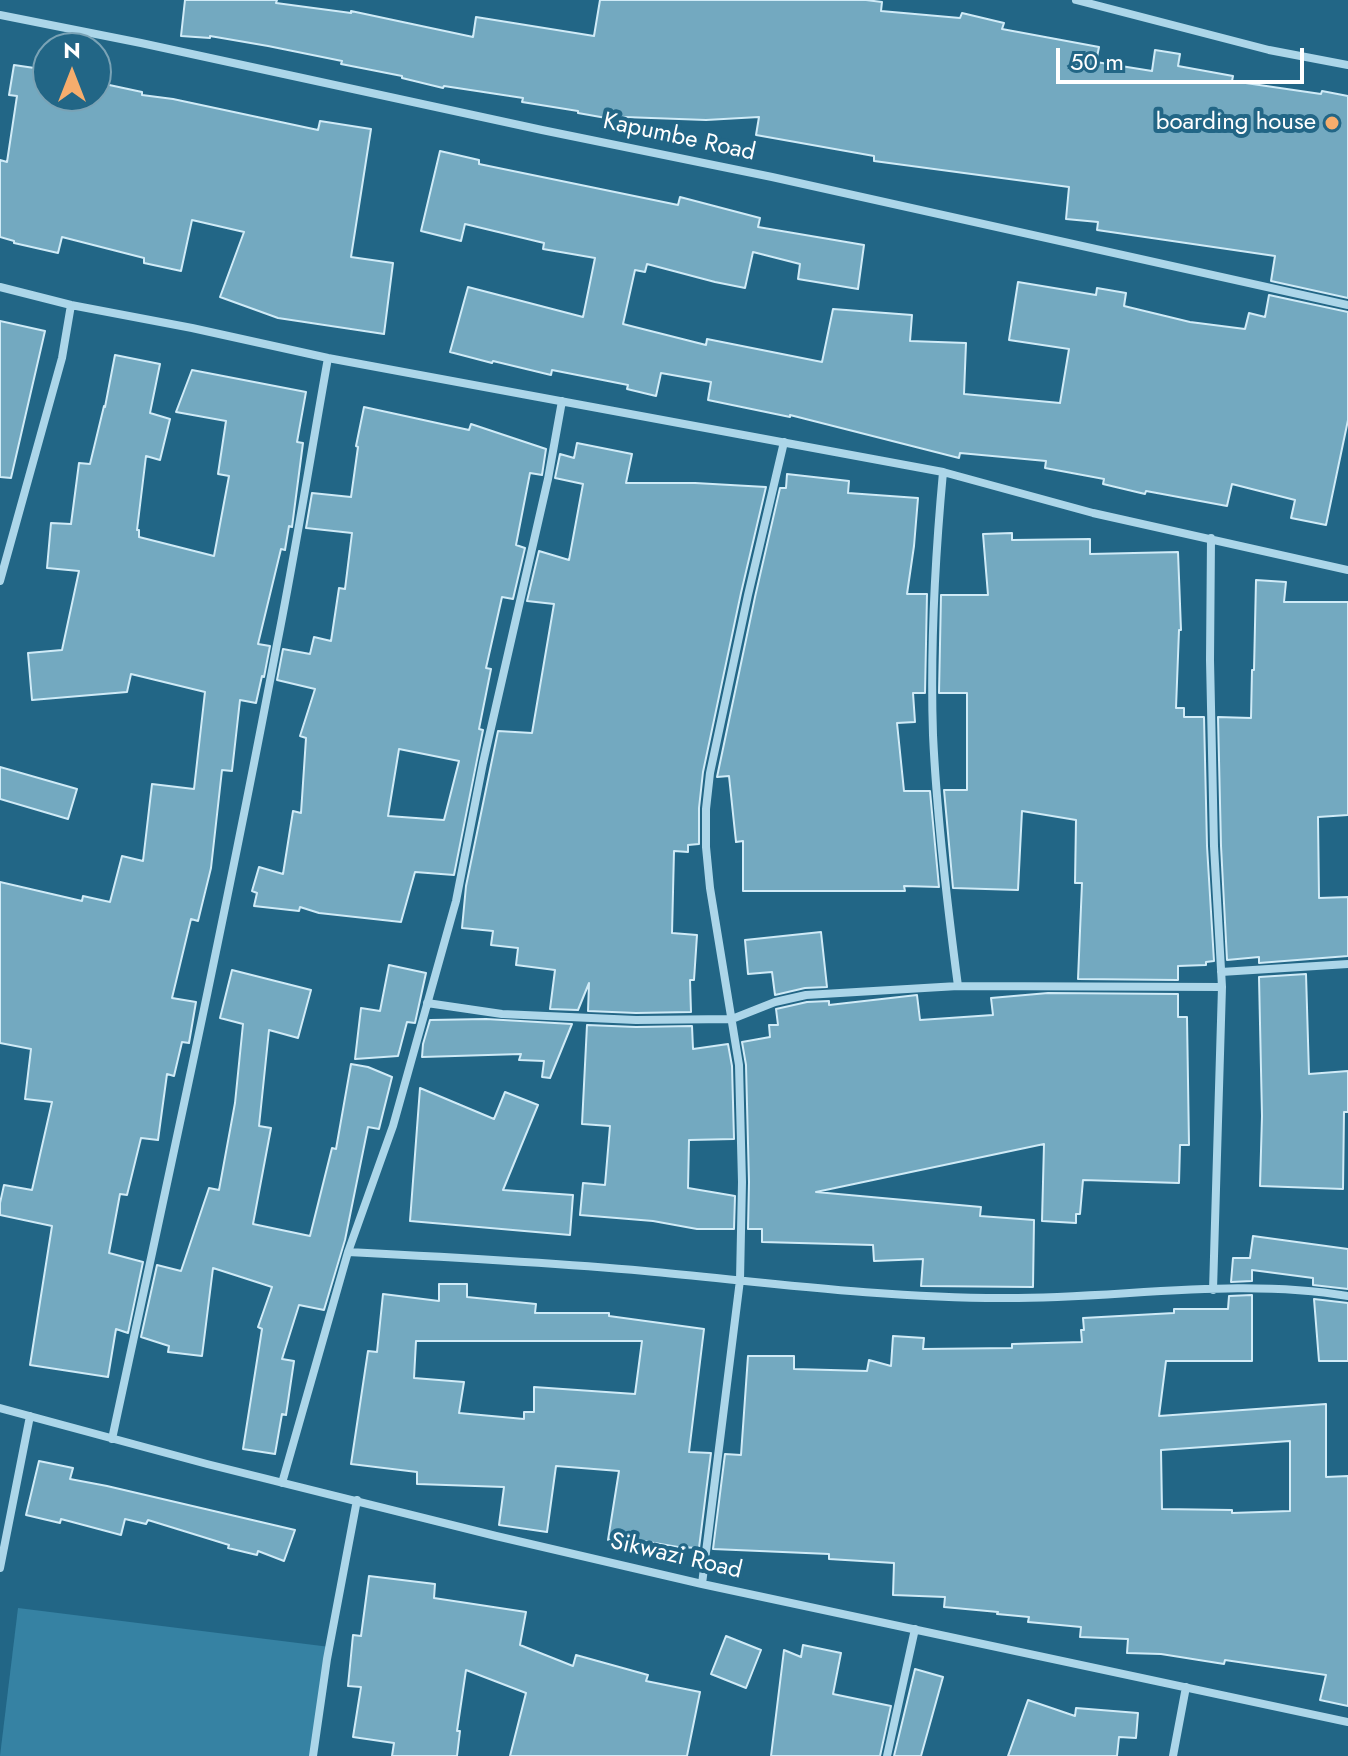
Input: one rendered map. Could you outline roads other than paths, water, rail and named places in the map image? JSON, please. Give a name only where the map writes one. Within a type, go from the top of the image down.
[{"type":"street","points":[[1076,0],[1269,50],[1348,65]]},
{"type":"street","name":"Kapumbe Road","points":[[0,15],[772,177],[1348,305]]},
{"type":"street","points":[[0,287],[71,305],[328,358],[943,472],[1093,513],[1348,570]]},
{"type":"street","points":[[0,581],[62,358],[71,305]]},
{"type":"street","points":[[112,1439],[190,1079],[275,658],[328,358]]},
{"type":"street","points":[[282,1483],[348,1252],[393,1126],[456,901],[483,763],[548,479],[562,401]]},
{"type":"street","points":[[702,1584],[740,1280],[742,1182],[739,1065],[710,888],[706,809],[710,773],[784,442]]},
{"type":"street","points":[[943,472],[934,617],[933,736],[943,877],[958,986]]},
{"type":"street","points":[[1211,538],[1214,846],[1222,987],[1213,1290]]},
{"type":"street","points":[[1221,972],[1348,964]]},
{"type":"street","points":[[427,1003],[502,1014],[636,1020],[732,1019],[775,1002],[806,995],[958,986],[1222,987]]},
{"type":"street","points":[[348,1252],[524,1261],[880,1293],[1003,1298],[1254,1288],[1348,1296]]},
{"type":"street","name":"Sikwazi Road","points":[[0,1408],[282,1483],[702,1584],[1348,1722]]},
{"type":"street","points":[[0,1568],[30,1416]]},
{"type":"street","points":[[313,1756],[327,1659],[357,1500]]},
{"type":"street","points":[[887,1756],[915,1629]]},
{"type":"street","points":[[1173,1756],[1186,1687]]},
{"type":"place","name":"boarding house","points":[[1332,123]]}]
